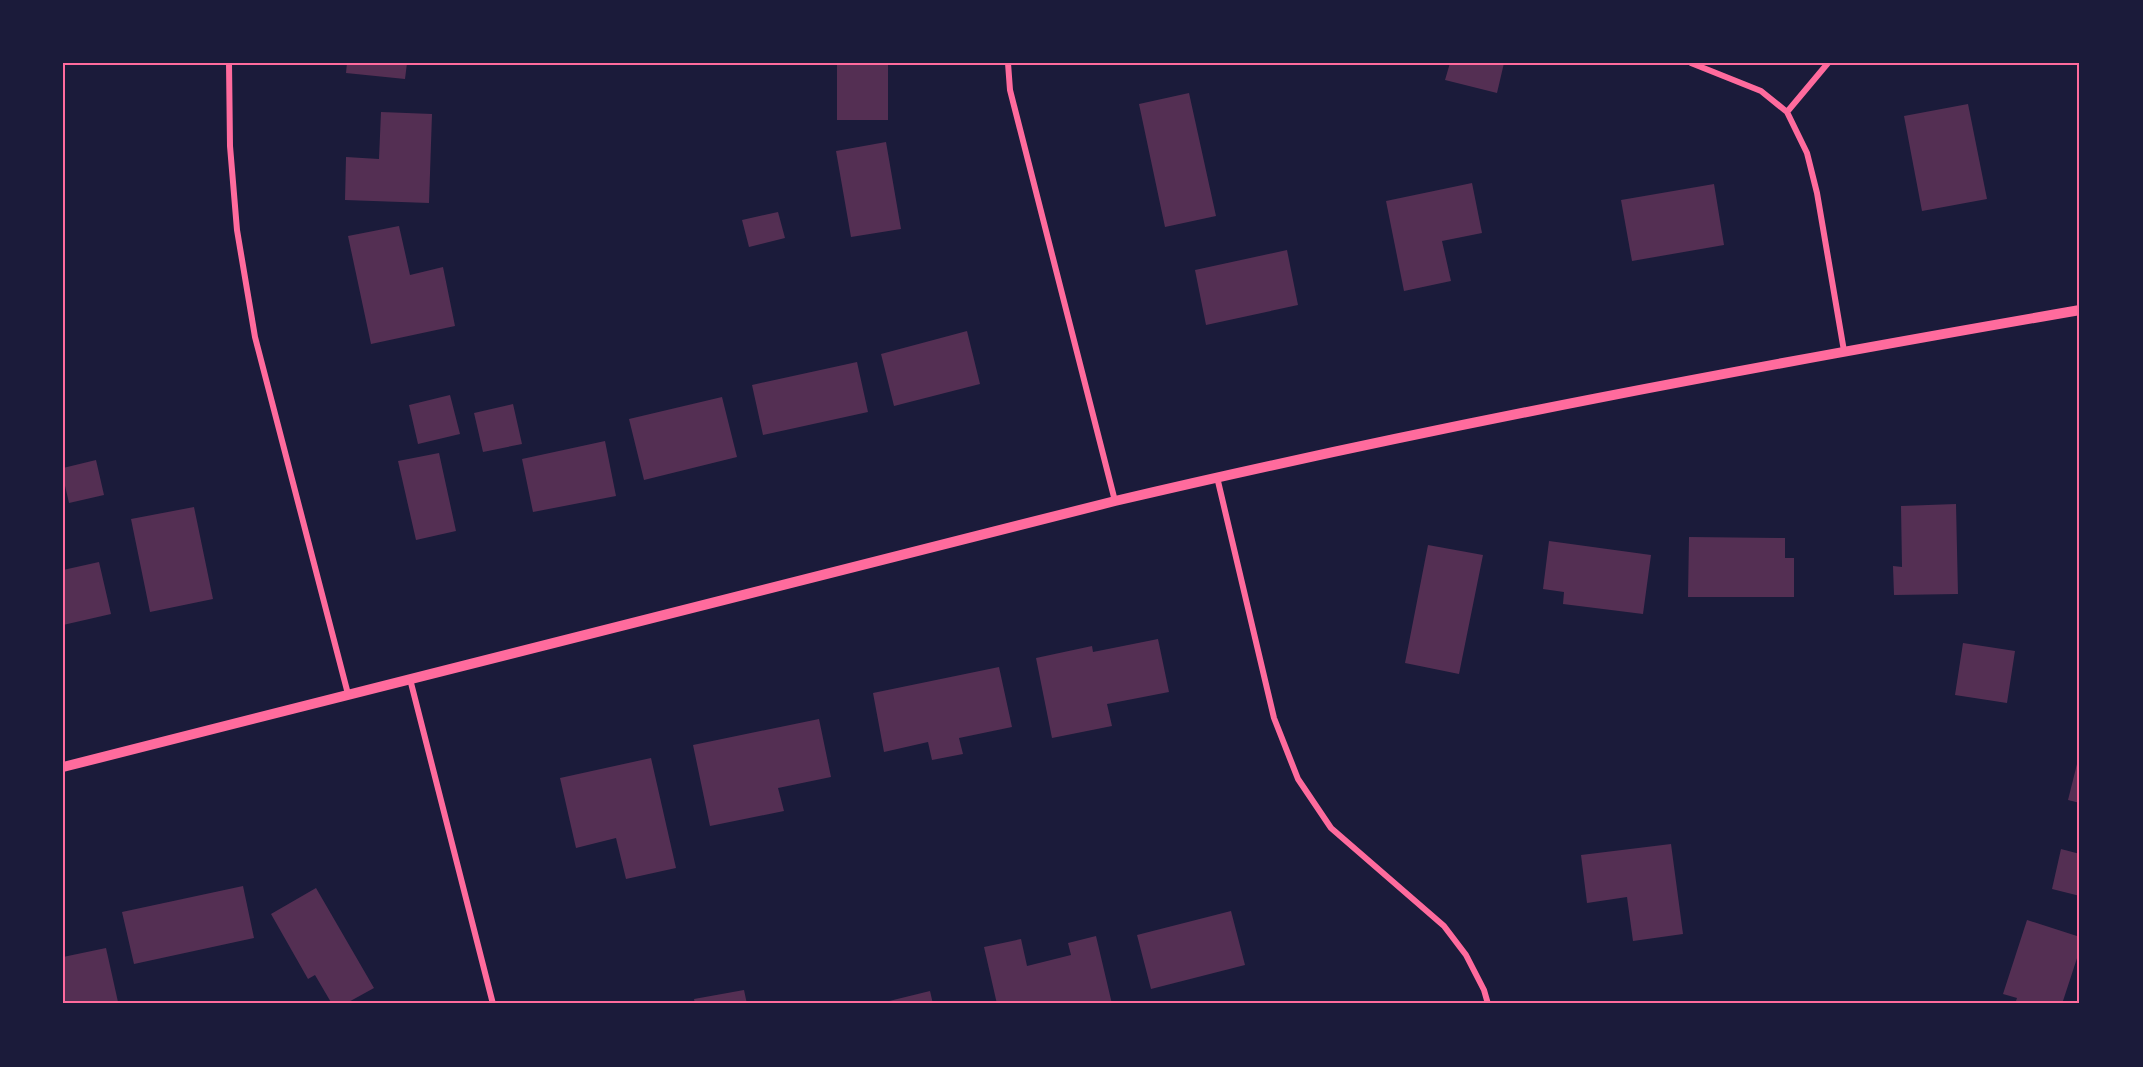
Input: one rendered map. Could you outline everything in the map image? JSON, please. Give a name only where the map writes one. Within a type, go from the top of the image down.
[{"type":"street","points":[[229,63],[230,146],[236,219],[255,337],[348,694]]},
{"type":"street","points":[[1008,63],[1010,90],[1115,501]]},
{"type":"street","points":[[1691,63],[1761,91],[1787,112],[1807,153],[1818,194],[1844,351]]},
{"type":"street","points":[[1787,112],[1827,63]]},
{"type":"street","points":[[63,767],[1217,477],[1390,439],[1844,351],[2080,310]]},
{"type":"street","points":[[1217,477],[1274,718],[1298,779],[1331,828],[1444,926],[1466,955],[1484,990],[1488,1004]]},
{"type":"street","points":[[410,678],[493,1004]]},
{"type":"building","points":[[347,63],[407,63],[405,79],[346,73]]},
{"type":"building","points":[[837,63],[888,63],[888,120],[837,120]]},
{"type":"building","points":[[1450,63],[1504,63],[1497,93],[1445,80]]},
{"type":"building","points":[[1189,93],[1216,216],[1165,227],[1139,104]]},
{"type":"building","points":[[1968,104],[1987,199],[1922,211],[1904,116]]},
{"type":"building","points":[[381,112],[432,114],[429,203],[345,200],[346,157],[379,159]]},
{"type":"building","points":[[886,142],[901,229],[851,237],[836,151]]},
{"type":"building","points":[[1472,183],[1482,233],[1442,241],[1451,281],[1404,291],[1386,201]]},
{"type":"building","points":[[1714,184],[1724,245],[1632,261],[1621,200]]},
{"type":"building","points":[[778,212],[785,238],[749,247],[742,220]]},
{"type":"building","points":[[399,226],[410,275],[443,267],[455,326],[371,344],[348,236]]},
{"type":"building","points":[[1287,250],[1298,305],[1206,325],[1195,270]]},
{"type":"building","points":[[967,331],[980,384],[894,406],[881,354]]},
{"type":"building","points":[[857,362],[868,412],[763,435],[752,385]]},
{"type":"building","points":[[450,395],[460,434],[418,444],[409,405]]},
{"type":"building","points":[[722,397],[737,457],[644,480],[629,419]]},
{"type":"building","points":[[513,404],[522,444],[483,452],[474,413]]},
{"type":"building","points":[[605,441],[616,496],[533,512],[522,459]]},
{"type":"building","points":[[439,453],[456,531],[416,540],[398,461]]},
{"type":"building","points":[[96,460],[104,495],[69,503],[63,468]]},
{"type":"building","points":[[1956,504],[1958,594],[1894,595],[1893,566],[1902,567],[1901,506]]},
{"type":"building","points":[[194,507],[213,599],[150,612],[131,519]]},
{"type":"building","points":[[1689,537],[1785,538],[1785,558],[1794,558],[1794,597],[1688,597]]},
{"type":"building","points":[[1549,541],[1651,555],[1643,614],[1563,604],[1564,592],[1543,589]]},
{"type":"building","points":[[1428,545],[1483,555],[1459,674],[1405,663]]},
{"type":"building","points":[[99,562],[111,614],[63,625],[63,570]]},
{"type":"building","points":[[1158,639],[1169,692],[1107,704],[1112,726],[1052,738],[1036,658],[1092,646],[1093,652]]},
{"type":"building","points":[[1963,643],[2015,651],[2007,703],[1955,695]]},
{"type":"building","points":[[999,667],[1012,727],[959,738],[963,754],[932,760],[928,742],[884,752],[873,693]]},
{"type":"building","points":[[819,719],[831,777],[778,788],[784,811],[710,826],[693,745]]},
{"type":"building","points":[[651,758],[676,868],[626,879],[616,838],[576,848],[560,778]]},
{"type":"building","points":[[2077,764],[2080,765],[2080,803],[2068,800]]},
{"type":"building","points":[[1671,844],[1683,934],[1633,941],[1627,897],[1587,903],[1581,855]]},
{"type":"building","points":[[2061,849],[2080,854],[2080,896],[2052,889]]},
{"type":"building","points":[[243,886],[254,938],[134,964],[122,912]]},
{"type":"building","points":[[316,888],[374,988],[345,1004],[332,1004],[315,975],[308,979],[271,914]]},
{"type":"building","points":[[1231,911],[1245,965],[1151,989],[1137,935]]},
{"type":"building","points":[[2027,920],[2080,937],[2080,949],[2062,1004],[2015,1004],[2017,998],[2003,994]]},
{"type":"building","points":[[1096,936],[1112,1004],[997,1004],[984,947],[1021,939],[1027,966],[1071,955],[1068,943]]},
{"type":"building","points":[[106,948],[118,1002],[63,1004],[63,957]]},
{"type":"building","points":[[744,990],[747,1004],[695,1004],[694,999]]},
{"type":"building","points":[[930,991],[933,1004],[881,1004],[881,1003]]}]
